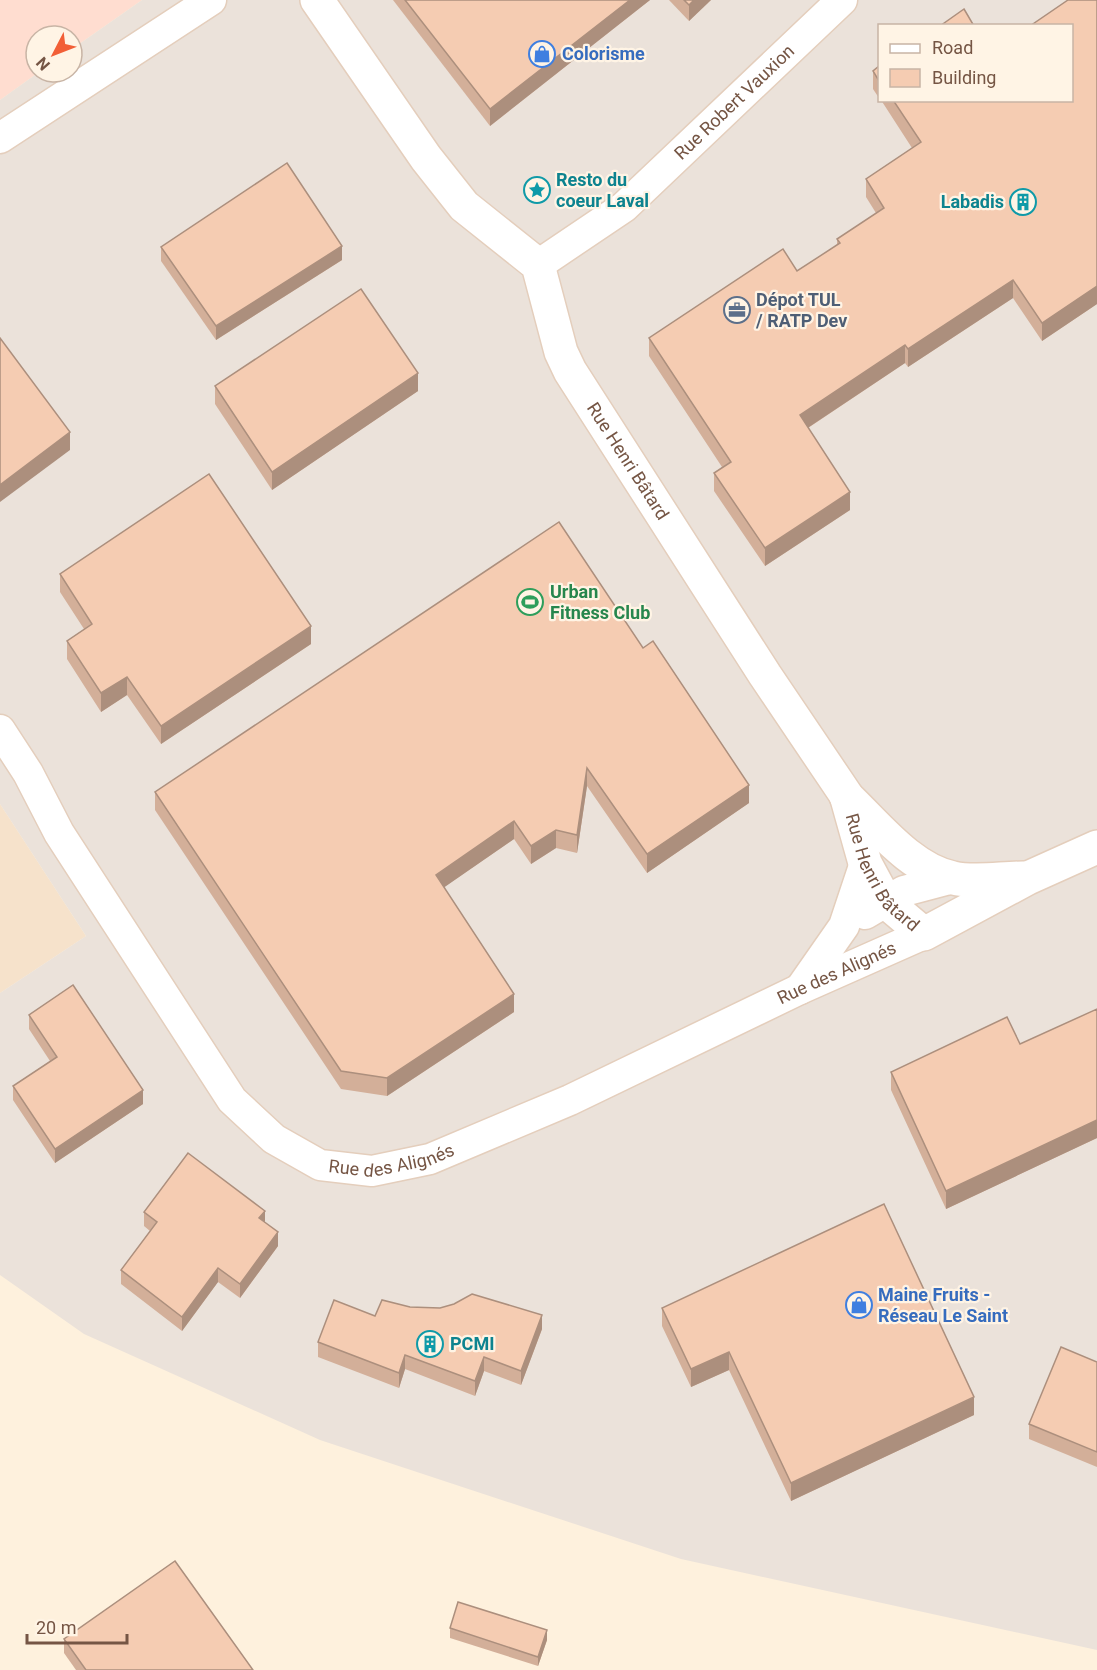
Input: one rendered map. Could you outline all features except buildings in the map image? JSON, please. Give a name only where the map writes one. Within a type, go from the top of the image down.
[{"type":"street","points":[[0,138],[211,0]]},
{"type":"street","points":[[318,0],[426,158],[464,206],[538,265]]},
{"type":"street","name":"Rue Robert Vauxion","points":[[538,265],[624,207],[842,0]]},
{"type":"street","name":"Rue Henri Bâtard","points":[[538,265],[561,352],[570,371],[765,675],[846,795],[865,863],[886,902],[924,934]]},
{"type":"street","name":"Rue des Alignés","points":[[0,730],[28,773],[59,833],[232,1100],[274,1139],[320,1165],[372,1171],[430,1159],[570,1100],[800,989],[924,934]]},
{"type":"street","points":[[846,795],[906,853],[926,867],[953,878]]},
{"type":"street","points":[[924,934],[1028,878],[1097,847]]},
{"type":"street","points":[[800,989],[844,926],[865,863]]},
{"type":"street","points":[[844,926],[911,888],[953,878],[1028,878]]},
{"type":"shaded area","points":[[0,0],[142,0],[84,41],[84,24],[24,24],[24,83],[0,100]]},
{"type":"shaded area","points":[[142,0],[1097,0],[1097,1650],[681,1559],[320,1440],[84,1334],[0,1275],[0,993],[86,936],[0,804],[0,100],[24,83],[84,84],[84,41]]},
{"type":"shaded area","points":[[0,804],[86,936],[0,993]]},
{"type":"place","name":"Colorisme","points":[[542,54]]},
{"type":"place","name":"Resto du coeur Laval","points":[[537,190]]},
{"type":"place","name":"Labadis","points":[[1023,202]]},
{"type":"place","name":"Dépot TUL / RATP Dev","points":[[737,310]]},
{"type":"place","name":"Urban Fitness Club","points":[[530,602]]},
{"type":"place","name":"Maine Fruits - Réseau Le Saint","points":[[859,1305]]},
{"type":"place","name":"PCMI","points":[[430,1344]]}]
